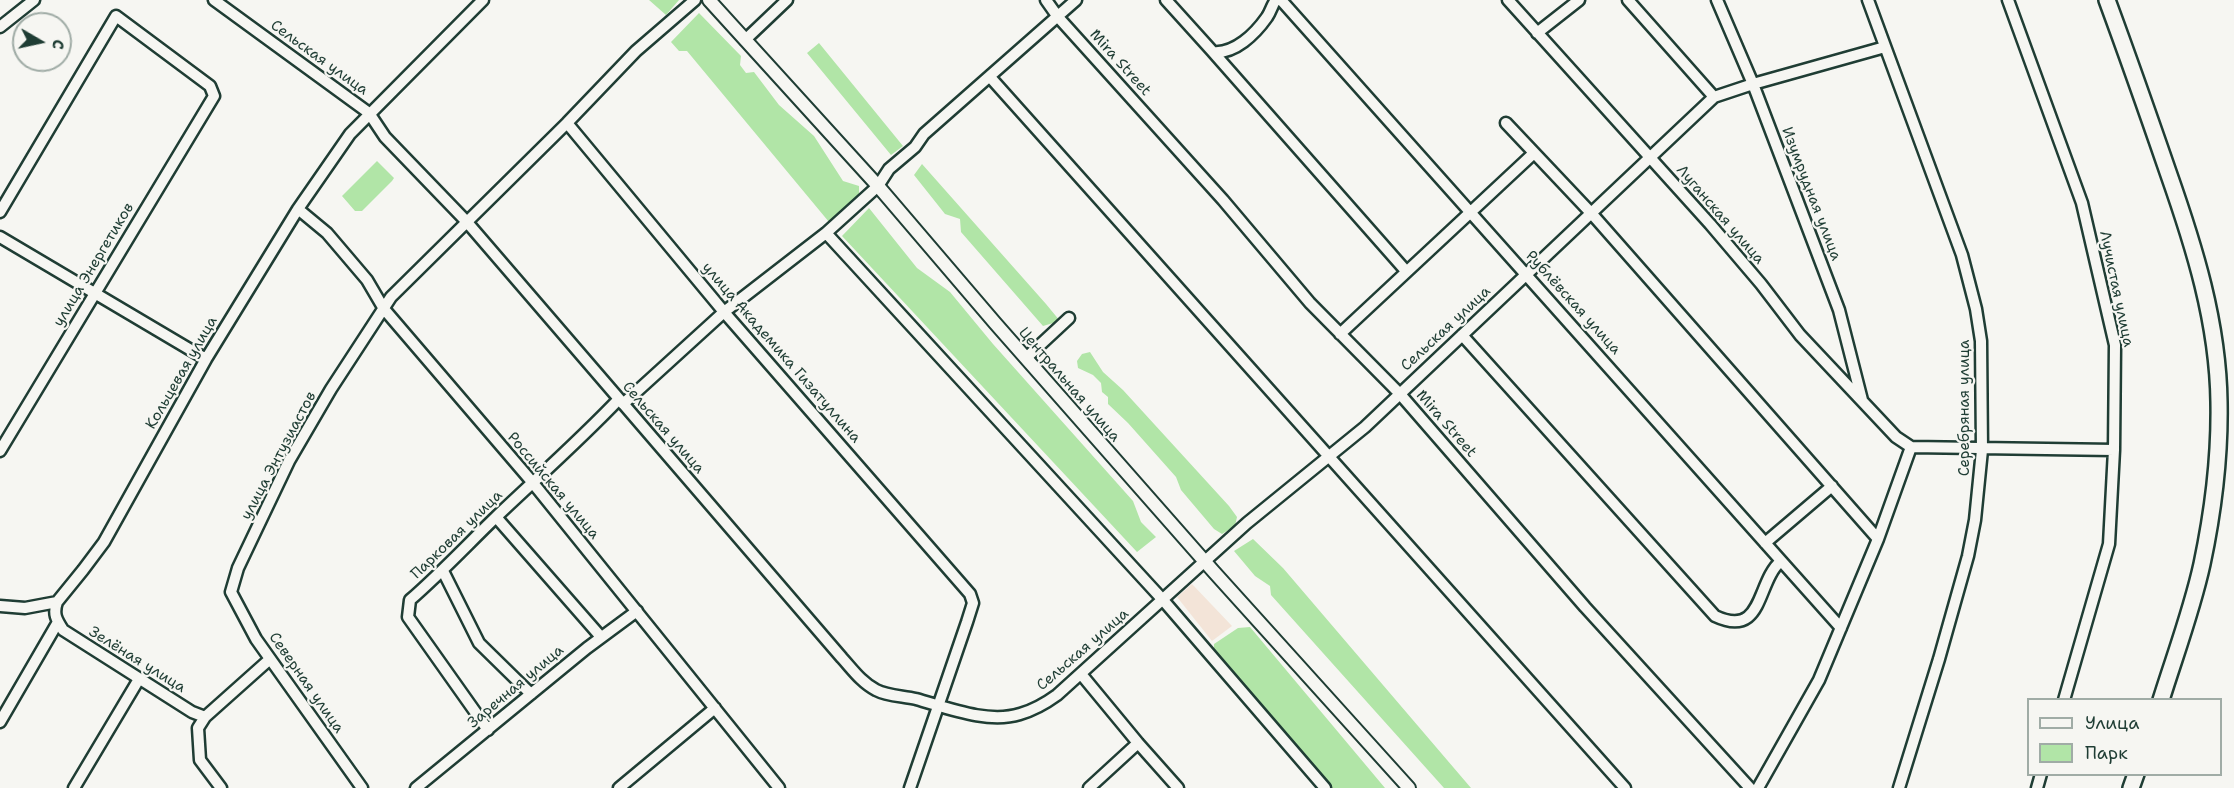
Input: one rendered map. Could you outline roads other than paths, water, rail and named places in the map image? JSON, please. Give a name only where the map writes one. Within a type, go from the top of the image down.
[{"type":"main road","points":[[2107,0],[2193,245],[2210,314],[2217,370],[2218,438],[2202,565],[2161,698]]},
{"type":"street","points":[[0,27],[34,0]]},
{"type":"street","name":"Сельская улица","points":[[214,0],[369,113],[385,137],[466,221],[842,658],[868,685],[880,692],[939,706],[983,716],[1004,717],[1020,715],[1041,706],[1057,695],[1206,563],[1247,523],[1330,457],[1400,394],[1714,97],[1752,84],[1885,47]]},
{"type":"street","name":"Кольцевая улица","points":[[57,602],[104,542],[206,359],[298,209],[350,134],[483,0]]},
{"type":"street","name":"улица Энтузиастов","points":[[231,592],[238,568],[289,461],[331,389],[392,297],[636,51],[695,0]]},
{"type":"street","name":"Центральная улица","points":[[709,0],[878,186],[1206,563],[1409,788]]},
{"type":"street","points":[[745,40],[787,0]]},
{"type":"street","name":"Mira Street","points":[[1046,0],[1058,17],[1223,200],[1310,303],[1400,394],[1585,607],[1750,788]]},
{"type":"street","name":"Парковая улица","points":[[488,730],[408,617],[410,600],[621,402],[724,312],[826,233],[878,186],[889,169],[915,147],[924,134],[1076,0]]},
{"type":"street","points":[[1166,0],[1406,271]]},
{"type":"street","points":[[1213,52],[1220,53],[1246,41],[1269,15],[1276,0]]},
{"type":"street","name":"Рублёвская улица","points":[[1281,0],[1841,628]]},
{"type":"street","name":"Луганская улица","points":[[1508,0],[1761,284],[1800,335],[1896,437],[1911,447]]},
{"type":"street","points":[[1537,33],[1579,0]]},
{"type":"street","points":[[1628,0],[1714,97]]},
{"type":"street","name":"Изумрудная улица","points":[[1718,0],[1839,310],[1863,403]]},
{"type":"street","name":"Серебряная улица","points":[[1868,0],[1962,255],[1976,309],[1981,341],[1982,450],[1975,520],[1968,556],[1939,659],[1899,788]]},
{"type":"street","name":"Лучистая улица","points":[[2008,0],[2082,203],[2115,345],[2114,450],[2109,544],[2064,698]]},
{"type":"street","name":"улица Энергетиков","points":[[0,212],[116,16],[210,86],[214,96],[0,451]]},
{"type":"street","points":[[990,76],[1625,788]]},
{"type":"street","name":"улица Академика Гизатуллина","points":[[567,123],[724,312],[970,594],[973,603],[939,706]]},
{"type":"street","points":[[1506,123],[1592,214],[1878,539]]},
{"type":"street","points":[[1340,334],[1470,210],[1534,153]]},
{"type":"street","name":"Российская улица","points":[[298,209],[327,233],[367,280],[384,309],[533,483],[778,788]]},
{"type":"street","points":[[826,233],[1163,600],[1325,788]]},
{"type":"street","points":[[0,237],[206,359]]},
{"type":"street","points":[[1026,358],[1069,318]]},
{"type":"street","points":[[1462,335],[1715,616],[1730,622],[1748,619],[1774,567],[1781,561]]},
{"type":"street","points":[[1758,788],[1818,680],[1878,539],[1911,447],[1982,450],[2114,450]]},
{"type":"street","points":[[1765,543],[1832,486]]},
{"type":"street","points":[[496,517],[601,637]]},
{"type":"street","points":[[443,571],[479,644],[531,694]]},
{"type":"street","name":"Северная улица","points":[[231,592],[256,639],[362,788]]},
{"type":"street","points":[[0,606],[25,608],[57,602]]},
{"type":"street","points":[[0,722],[58,622],[54,610],[57,602]]},
{"type":"street","name":"Заречная улица","points":[[416,788],[601,637],[638,611]]},
{"type":"street","name":"Зелёная улица","points":[[58,622],[63,630],[89,648],[192,712],[205,717]]},
{"type":"street","points":[[221,788],[200,760],[198,728],[205,717],[270,659]]},
{"type":"street","points":[[1081,674],[1178,788]]},
{"type":"street","points":[[74,788],[139,679]]},
{"type":"street","points":[[910,788],[939,706]]},
{"type":"street","points":[[619,788],[715,708]]},
{"type":"street","points":[[1089,788],[1138,743]]}]
